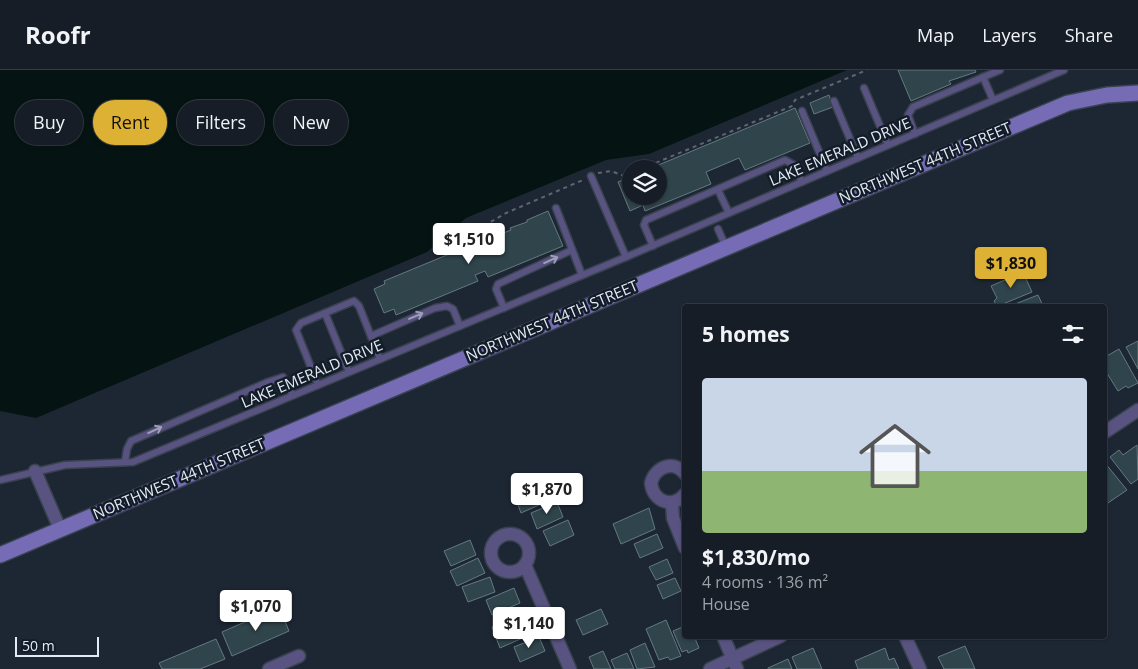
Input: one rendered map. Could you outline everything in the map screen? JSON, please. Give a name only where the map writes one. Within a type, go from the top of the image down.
[{"type":"street","name":"NORTHWEST 44TH STREET","points":[[1107,95],[1138,81]]},
{"type":"street","name":"NORTHWEST 44TH STREET","points":[[0,555],[1068,103],[1107,95],[1138,93]]},
{"type":"street","points":[[1107,431],[1138,410]]},
{"type":"street","points":[[682,471],[678,468],[666,466],[652,477],[652,490],[659,500],[672,503],[682,496]]},
{"type":"street","points":[[35,471],[60,529]]},
{"type":"street","points":[[672,503],[673,518],[682,540]]},
{"type":"street","points":[[525,565],[570,669]]},
{"type":"street","points":[[724,639],[735,664]]},
{"type":"street","points":[[710,669],[735,664],[776,639]]},
{"type":"street","points":[[906,639],[920,669]]},
{"type":"street","points":[[269,669],[299,656]]},
{"type":"lane","points":[[915,134],[908,115],[913,107],[1000,70]]},
{"type":"lane","name":"LAKE EMERALD DRIVE","points":[[0,480],[65,465],[133,462],[653,246],[1064,70]]},
{"type":"lane","points":[[983,77],[994,100]]},
{"type":"lane","points":[[864,88],[888,145]]},
{"type":"lane","points":[[834,101],[858,158]]},
{"type":"lane","points":[[802,111],[827,171]]},
{"type":"lane","points":[[653,246],[644,225],[646,220],[786,160],[794,165],[802,182]]},
{"type":"lane","points":[[591,176],[626,257]]},
{"type":"lane","points":[[718,190],[729,213]]},
{"type":"lane","points":[[556,208],[582,275]]},
{"type":"lane","points":[[718,229],[726,247]]},
{"type":"lane","points":[[504,308],[496,289],[498,284],[572,250]]},
{"type":"lane","points":[[318,385],[296,330],[301,323],[349,303],[357,303],[380,359]]},
{"type":"lane","points":[[371,336],[436,308],[448,306],[453,309],[460,326]]},
{"type":"lane","points":[[325,313],[350,372]]},
{"type":"lane","points":[[125,462],[127,449],[131,441],[268,382],[283,377],[293,395]]},
{"type":"path","points":[[663,160],[792,106],[795,100],[866,70]]},
{"type":"path","points":[[477,230],[506,213],[605,170],[622,175]]},
{"type":"shaded area","points":[[0,70],[847,70],[649,154],[606,160],[466,218],[427,252],[36,418],[0,411]]},
{"type":"building","points":[[898,70],[975,70],[976,72],[949,81],[951,84],[911,101]]},
{"type":"building","points":[[829,95],[833,107],[814,114],[810,103]]},
{"type":"building","points":[[795,108],[810,143],[745,170],[739,158],[706,172],[711,184],[667,202],[667,161]]},
{"type":"building","points":[[622,180],[622,192],[618,182]]},
{"type":"building","points":[[628,205],[643,205],[630,211]]},
{"type":"building","points":[[643,205],[660,205],[645,211]]},
{"type":"building","points":[[548,211],[563,246],[488,277],[485,271],[475,275],[478,281],[396,315],[394,309],[384,313],[374,289],[385,284],[384,281],[488,238],[488,236],[500,231],[501,234],[511,230],[510,228]]},
{"type":"building","points":[[1023,272],[1032,292],[1003,304],[996,304],[994,301],[997,298],[991,286]]},
{"type":"building","points":[[1038,295],[1042,304],[1015,304]]},
{"type":"building","points":[[1138,341],[1138,369],[1126,347]]},
{"type":"building","points":[[1119,349],[1138,383],[1128,388],[1126,386],[1118,391],[1107,373],[1107,356]]},
{"type":"building","points":[[1137,445],[1138,479],[1131,484],[1110,457],[1119,450],[1123,455]]},
{"type":"building","points":[[1107,465],[1127,490],[1107,504]]},
{"type":"building","points":[[548,477],[557,497],[521,513],[513,492]]},
{"type":"building","points":[[557,502],[563,517],[537,529],[531,513]]},
{"type":"building","points":[[649,508],[655,529],[621,544],[613,524]]},
{"type":"building","points":[[568,520],[574,535],[550,546],[543,531]]},
{"type":"building","points":[[657,534],[663,548],[640,558],[634,544]]},
{"type":"building","points":[[470,540],[476,555],[451,566],[444,551]]},
{"type":"building","points":[[478,558],[485,573],[457,586],[450,571]]},
{"type":"building","points":[[667,559],[673,573],[656,580],[649,567]]},
{"type":"building","points":[[490,577],[495,592],[468,602],[462,587]]},
{"type":"building","points":[[675,578],[681,591],[663,599],[657,585]]},
{"type":"building","points":[[514,588],[520,603],[492,615],[486,600]]},
{"type":"building","points":[[279,607],[289,631],[232,656],[222,632]]},
{"type":"building","points":[[601,609],[608,624],[583,635],[576,620]]},
{"type":"building","points":[[526,613],[534,633],[500,648],[492,627]]},
{"type":"building","points":[[666,620],[681,656],[670,660],[668,657],[659,660],[646,629]]},
{"type":"building","points":[[682,627],[682,639],[695,639],[699,648],[688,653],[687,650],[682,652],[673,631]]},
{"type":"building","points":[[539,637],[545,651],[520,662],[514,647]]},
{"type":"building","points":[[216,639],[225,659],[200,669],[162,669],[159,663]]},
{"type":"building","points":[[645,643],[655,667],[637,669],[630,650]]},
{"type":"building","points":[[965,646],[975,669],[944,669],[938,657]]},
{"type":"building","points":[[813,648],[822,669],[797,669],[792,657]]},
{"type":"building","points":[[885,648],[889,660],[894,658],[899,669],[858,669],[855,661]]},
{"type":"building","points":[[603,651],[611,669],[594,669],[589,657]]},
{"type":"building","points":[[627,653],[634,669],[615,669],[611,660]]},
{"type":"building","points":[[788,659],[792,669],[768,669],[768,668]]}]
